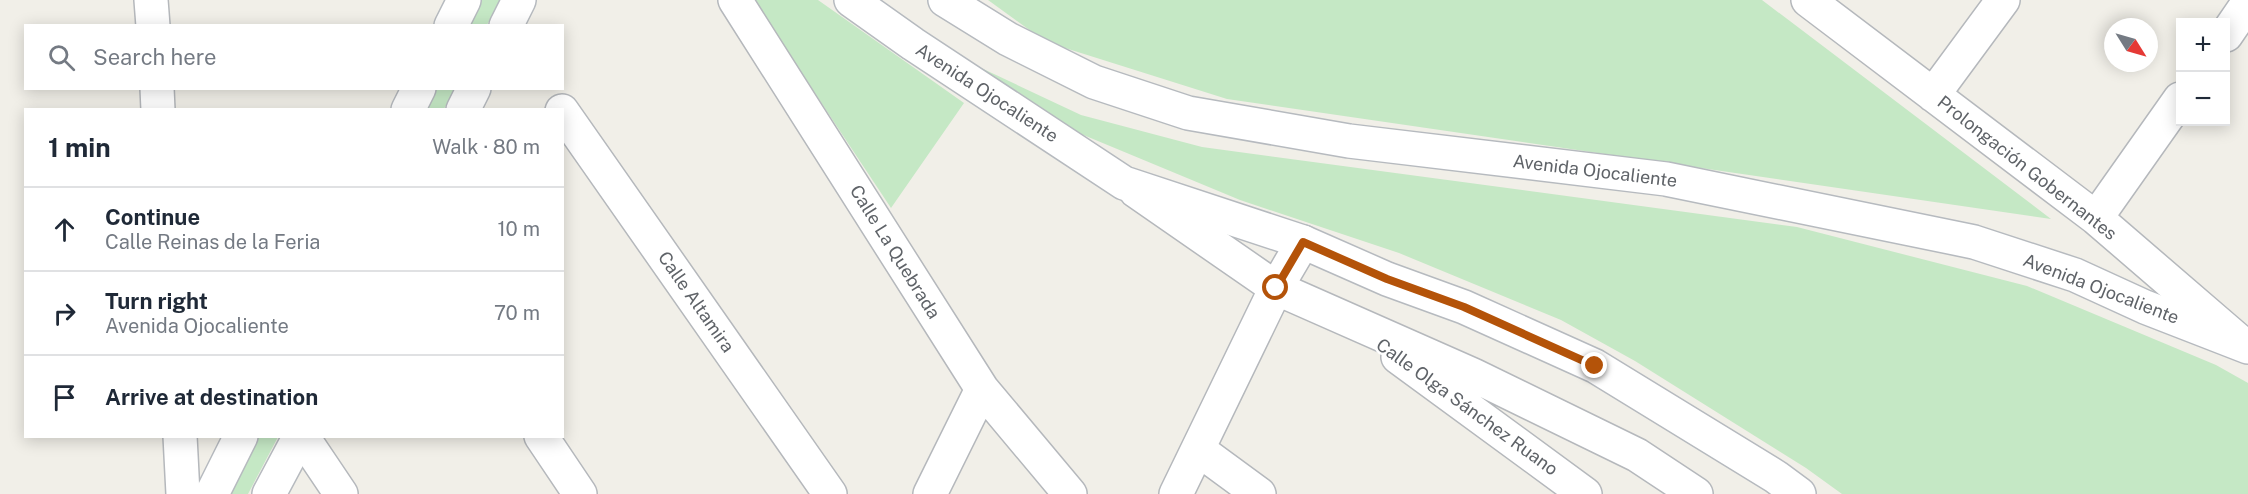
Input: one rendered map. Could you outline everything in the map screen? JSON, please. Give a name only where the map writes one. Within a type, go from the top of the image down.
[{"type":"street","points":[[151,0],[153,24]]},
{"type":"street","points":[[452,24],[464,0]]},
{"type":"street","points":[[508,24],[519,0]]},
{"type":"street","name":"Calle La Quebrada","points":[[735,0],[982,389],[1070,494]]},
{"type":"street","name":"Avenida Ojocaliente","points":[[851,0],[1276,288],[1473,375],[1637,455],[1696,494]]},
{"type":"street","name":"Avenida Ojocaliente","points":[[945,0],[1008,39],[1094,82],[1188,113],[1349,141],[1666,179],[1974,242],[2074,275],[2145,307],[2246,341]]},
{"type":"street","name":"Prolongación Gobernantes","points":[[1808,0],[2096,218],[2246,341]]},
{"type":"street","points":[[1933,95],[2003,0]]},
{"type":"street","points":[[2230,29],[2248,3]]},
{"type":"street","points":[[157,90],[158,108]]},
{"type":"street","points":[[409,108],[418,90]]},
{"type":"street","points":[[464,108],[473,90]]},
{"type":"street","name":"Calle Altamira","points":[[548,90],[561,108]]},
{"type":"street","points":[[2096,218],[2176,106]]},
{"type":"street","name":"Calle Altamira","points":[[564,113],[830,494]]},
{"type":"street","name":"Avenida Ojocaliente","points":[[1124,183],[1303,242],[1387,279],[1464,307],[1595,366],[1776,477],[1799,494]]},
{"type":"street","points":[[1176,494],[1276,288],[1303,242]]},
{"type":"street","name":"Calle Olga Sánchez Ruano","points":[[1348,320],[1585,494]]},
{"type":"street","points":[[930,494],[982,389]]},
{"type":"street","points":[[180,438],[183,494]]},
{"type":"street","points":[[212,494],[240,438]]},
{"type":"street","points":[[269,494],[300,438]]},
{"type":"street","points":[[302,438],[341,494]]},
{"type":"street","points":[[543,438],[580,494]]},
{"type":"street","points":[[1198,450],[1258,494]]},
{"type":"green space","points":[[477,0],[500,0],[488,24],[465,24]]},
{"type":"green space","points":[[753,0],[818,0],[964,103],[891,208]]},
{"type":"green space","points":[[988,0],[1762,0],[2051,219],[1227,99],[1046,42]]},
{"type":"green space","points":[[979,67],[1081,115],[1202,147],[1797,227],[2027,286],[2216,365],[2248,383],[2248,494],[1842,494],[1806,468],[1635,361],[1561,320],[1399,253],[1240,200],[1081,134],[1001,90]]},
{"type":"green space","points":[[432,90],[454,90],[445,108],[423,108]]},
{"type":"green space","points":[[256,438],[277,438],[248,494],[228,494]]},
{"type":"route","points":[[1276,288],[1303,242],[1387,279],[1464,307],[1595,366]]}]
